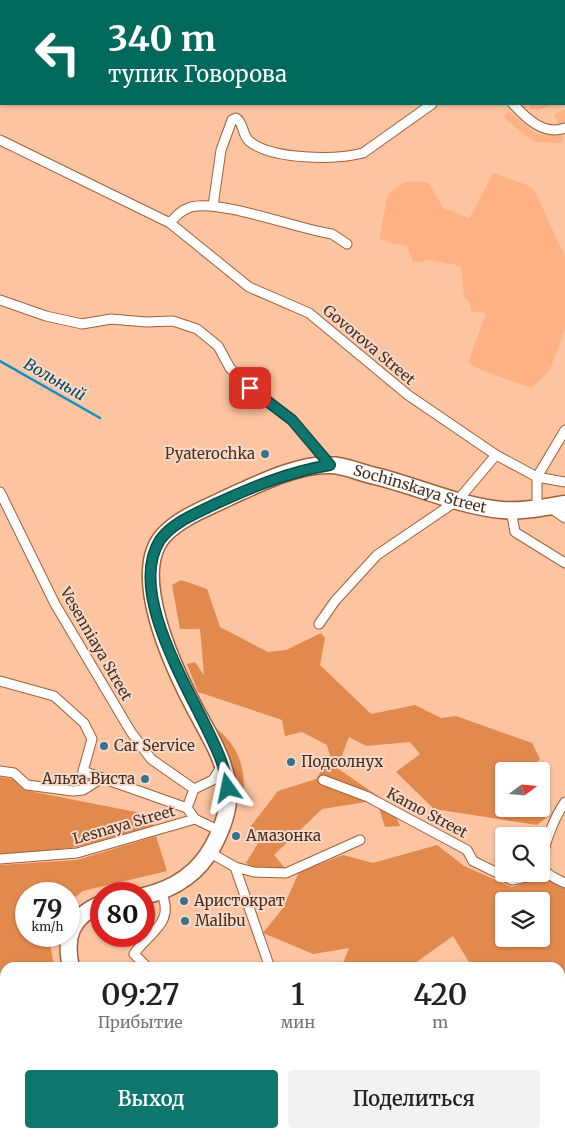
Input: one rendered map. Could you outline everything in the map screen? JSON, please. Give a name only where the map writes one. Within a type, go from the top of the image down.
[{"type":"highway","name":"Sochinskaya Street","points":[[155,893],[176,885],[192,874],[210,852],[222,826],[228,788],[223,764],[188,694],[169,651],[158,619],[151,578],[154,556],[164,535],[190,516],[280,475],[330,465],[406,484],[481,508],[511,510],[565,504]]},
{"type":"highway","points":[[70,962],[68,954],[72,926],[82,914],[90,910]]},
{"type":"street","points":[[213,206],[221,150],[232,120],[236,118],[240,120],[246,137],[250,142],[282,155],[353,156],[363,153],[431,105]]},
{"type":"street","points":[[514,105],[541,128],[559,130],[565,128]]},
{"type":"street","name":"Govorova Street","points":[[0,140],[170,223],[249,287],[309,313],[408,395],[496,455],[537,477],[565,482]]},
{"type":"street","points":[[170,223],[179,212],[192,207],[213,206],[332,234],[347,244]]},
{"type":"street","points":[[0,300],[46,316],[82,324],[111,319],[146,322],[173,321],[197,329],[218,346],[230,368],[250,388],[292,420],[330,465]]},
{"type":"street","points":[[565,430],[537,477],[542,507],[565,518]]},
{"type":"street","points":[[319,624],[335,601],[377,555],[458,500],[476,476],[496,455]]},
{"type":"street","name":"Vesenniaya Street","points":[[0,492],[55,604],[131,732],[151,759],[194,789]]},
{"type":"street","points":[[511,510],[516,532],[565,564]]},
{"type":"street","points":[[0,681],[54,696],[84,723],[92,739],[83,771],[187,808],[195,819],[222,826]]},
{"type":"street","points":[[187,808],[194,789],[213,780],[223,764]]},
{"type":"street","points":[[0,771],[14,773],[27,784],[73,792],[83,790],[102,778]]},
{"type":"street","name":"Kamo Street","points":[[323,780],[368,797],[467,850],[474,861],[495,872]]},
{"type":"street","points":[[550,832],[565,802]]},
{"type":"street","name":"Lesnaya Street","points":[[0,859],[77,853],[195,819]]},
{"type":"street","points":[[210,852],[235,867],[254,872],[286,873],[360,840]]},
{"type":"street","points":[[235,867],[268,962]]},
{"type":"street","points":[[550,876],[565,883]]},
{"type":"street","points":[[142,962],[134,954],[140,945],[158,930],[165,916],[166,903],[161,892]]},
{"type":"shaded area","points":[[529,105],[551,105],[536,111],[535,109],[531,110]]},
{"type":"shaded area","points":[[565,110],[565,122],[558,124],[554,114]]},
{"type":"shaded area","points":[[509,111],[537,135],[563,135],[563,143],[535,142],[504,117]]},
{"type":"shaded area","points":[[493,173],[527,185],[535,191],[565,257],[565,329],[550,370],[531,388],[481,370],[468,363],[486,313],[471,311],[470,303],[464,296],[461,266],[430,260],[413,263],[407,245],[395,244],[379,239],[388,194],[403,183],[417,181],[429,183],[443,208],[470,218]]},
{"type":"shaded area","points":[[181,580],[207,589],[220,627],[268,652],[286,650],[321,633],[325,638],[320,665],[371,714],[415,705],[441,718],[456,716],[532,743],[540,759],[538,762],[495,762],[495,818],[546,818],[537,825],[434,809],[396,772],[420,754],[410,742],[366,746],[349,737],[337,768],[391,805],[400,826],[385,827],[379,808],[366,802],[322,809],[274,855],[285,868],[255,869],[246,863],[260,840],[251,826],[278,791],[316,779],[330,756],[327,745],[302,732],[285,736],[282,720],[198,692],[187,664],[195,662],[204,675],[200,629],[180,629],[172,585]]},
{"type":"shaded area","points":[[214,727],[229,741],[238,756],[243,775],[244,795],[237,797],[231,770]]},
{"type":"shaded area","points":[[0,777],[13,779],[24,790],[151,815],[153,826],[77,847],[0,856]]},
{"type":"shaded area","points":[[156,836],[167,871],[121,882],[90,882],[90,889],[80,893],[80,882],[15,882],[15,947],[51,947],[53,962],[0,962],[0,865],[77,860]]},
{"type":"shaded area","points":[[437,845],[464,866],[495,880],[495,882],[501,882],[512,887],[527,882],[550,882],[550,879],[565,888],[565,962],[469,962],[453,936],[417,962],[343,962],[349,948],[313,954],[263,933],[283,908],[299,872],[343,855],[373,863]]},
{"type":"waterway","name":"Вольный","points":[[0,361],[100,418]]},
{"type":"place","name":"Pyaterochka","points":[[265,454]]},
{"type":"place","name":"Car Service","points":[[104,746]]},
{"type":"place","name":"Подсолнух","points":[[291,762]]},
{"type":"place","name":"Альта Виста","points":[[145,779]]},
{"type":"place","name":"Амазонка","points":[[236,836]]},
{"type":"place","name":"Аристократ","points":[[184,901]]},
{"type":"place","name":"Malibu","points":[[185,921]]},
{"type":"route","points":[[228,788],[223,764],[218,752],[192,702],[169,651],[158,619],[153,595],[151,570],[159,542],[164,535],[190,516],[280,475],[330,465],[292,420],[250,388]]}]
